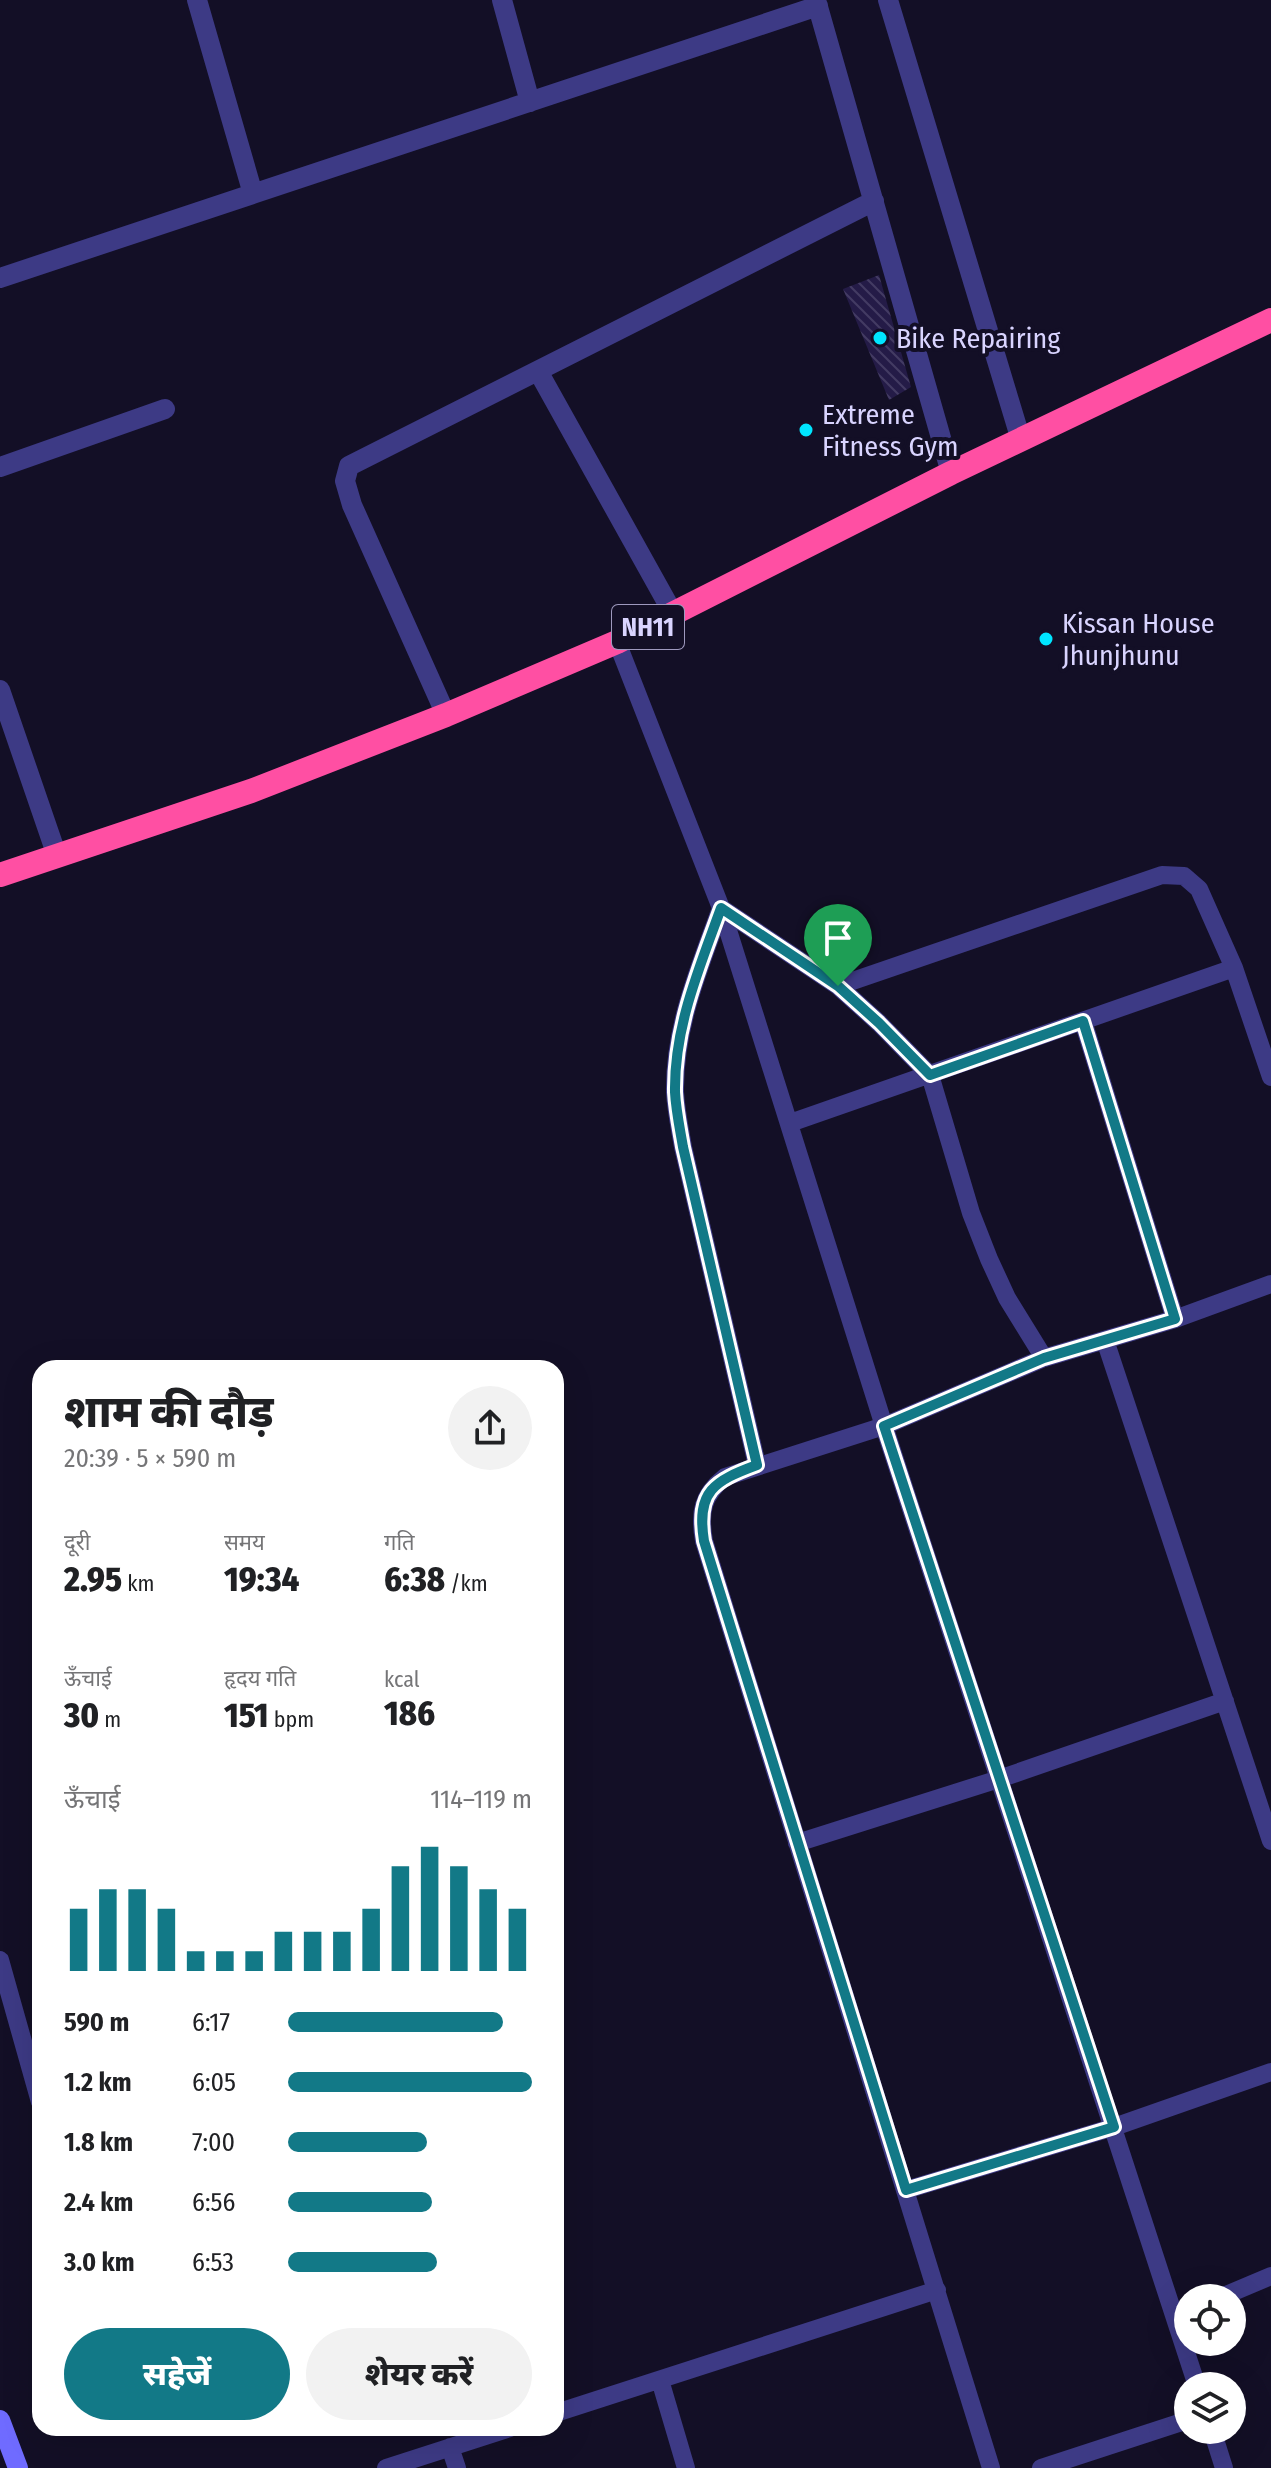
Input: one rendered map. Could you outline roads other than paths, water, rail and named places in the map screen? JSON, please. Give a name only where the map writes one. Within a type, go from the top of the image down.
[{"type":"highway","name":"NH11","points":[[0,875],[251,791],[446,715],[617,642],[951,473],[1271,320]]},
{"type":"street","points":[[197,0],[253,194]]},
{"type":"street","points":[[502,0],[530,102]]},
{"type":"street","points":[[888,0],[1021,440]]},
{"type":"street","points":[[0,278],[817,3],[951,473]]},
{"type":"street","points":[[446,715],[352,505],[345,472],[360,459],[874,201]]},
{"type":"street","points":[[538,371],[674,615]]},
{"type":"street","points":[[0,467],[165,409]]},
{"type":"street","points":[[0,690],[57,856]]},
{"type":"street","points":[[0,2420],[18,2468]]},
{"type":"lane","points":[[617,642],[721,908],[999,1779],[1114,2127],[1174,2292]]},
{"type":"lane","points":[[838,986],[1146,880],[1173,874],[1191,880],[1199,889],[1234,968],[1271,1077]]},
{"type":"lane","points":[[721,908],[838,986],[930,1075],[971,1213],[989,1259],[1007,1298],[1044,1358]]},
{"type":"lane","points":[[721,908],[686,1008],[677,1045],[675,1095],[683,1147],[757,1465]]},
{"type":"lane","points":[[790,1123],[1234,968]]},
{"type":"lane","points":[[1083,1021],[1175,1319]]},
{"type":"lane","points":[[991,2468],[704,1541],[700,1521],[703,1504],[712,1488],[725,1477],[884,1426],[1044,1358],[1175,1319],[1271,1284]]},
{"type":"lane","points":[[1105,1340],[1271,1841]]},
{"type":"lane","points":[[797,1843],[999,1779],[1225,1701]]},
{"type":"lane","points":[[0,1960],[32,2074]]},
{"type":"lane","points":[[906,2190],[1114,2127],[1271,2072]]},
{"type":"lane","points":[[1246,2287],[1271,2276]]},
{"type":"lane","points":[[564,2410],[937,2290]]},
{"type":"lane","points":[[660,2380],[686,2468]]},
{"type":"lane","points":[[1041,2468],[1174,2425]]},
{"type":"lane","points":[[386,2468],[485,2436]]},
{"type":"lane","points":[[1216,2444],[1224,2468]]},
{"type":"lane","points":[[450,2447],[457,2468]]},
{"type":"place","name":"Bike Repairing","points":[[880,338]]},
{"type":"place","name":"Extreme Fitness Gym","points":[[806,430]]},
{"type":"place","name":"Kissan House Jhunjhunu","points":[[1046,639]]}]
